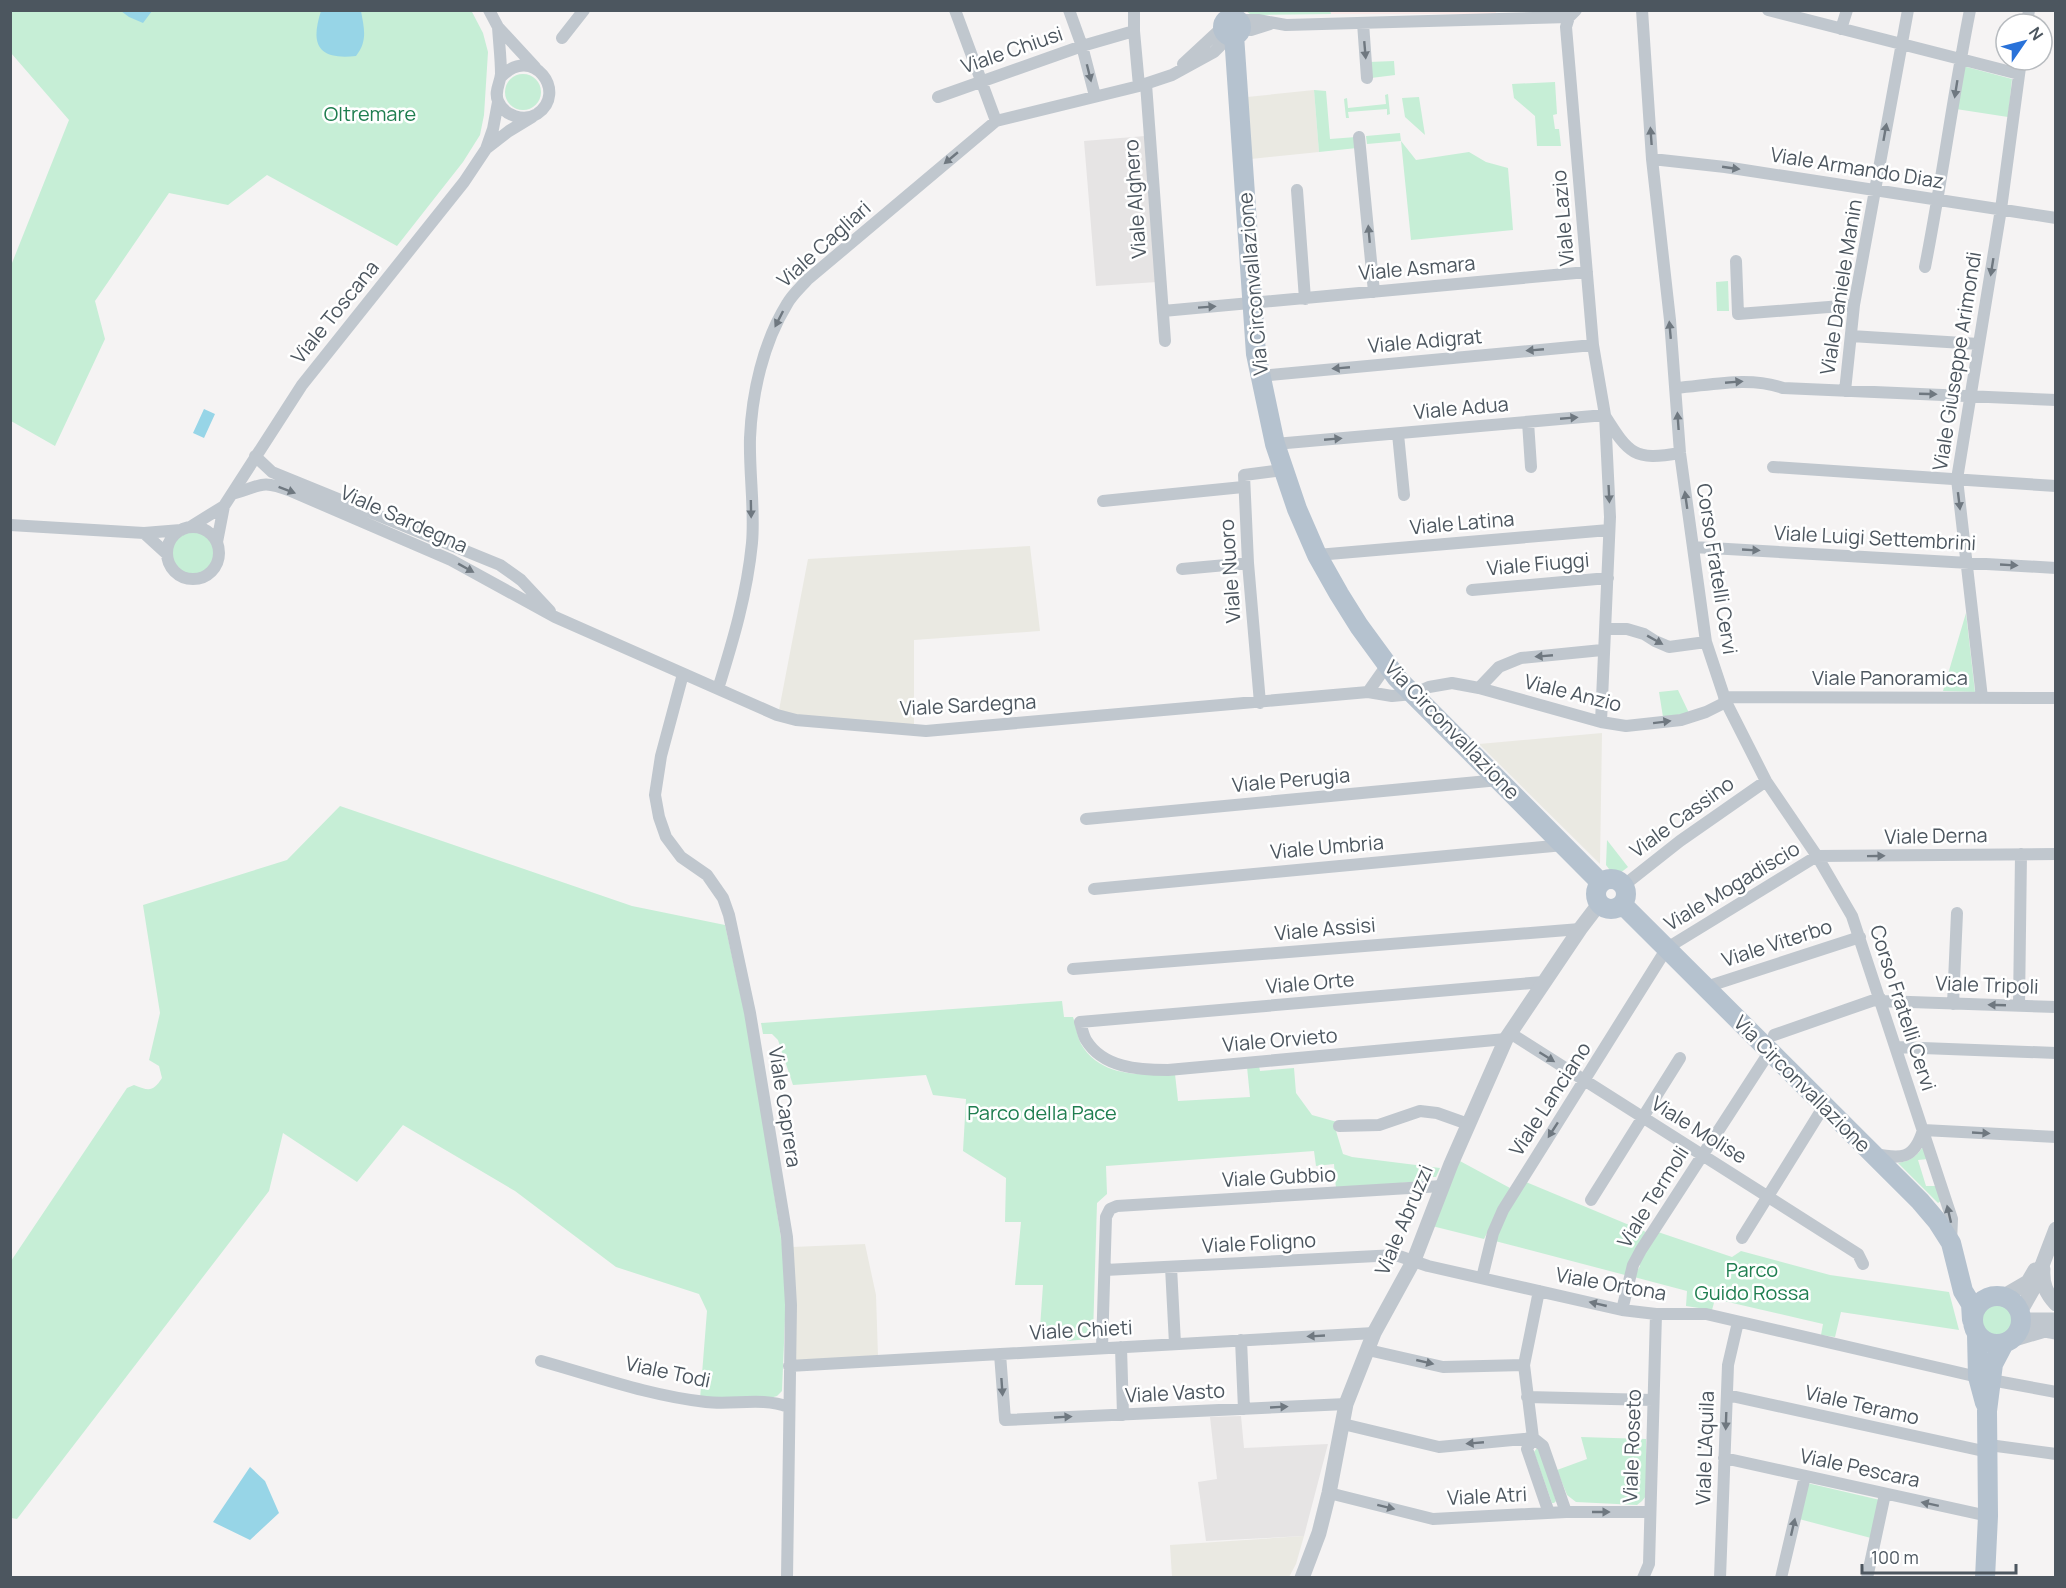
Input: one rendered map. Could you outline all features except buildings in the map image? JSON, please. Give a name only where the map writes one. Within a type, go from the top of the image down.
[{"type":"main road","name":"Via Circonvallazione","points":[[1233,25],[1251,304],[1260,376],[1282,470],[1317,555],[1344,602],[1387,665],[1601,883]]},
{"type":"main road","points":[[1611,879],[1620,882],[1623,895],[1614,909],[1601,905],[1596,896],[1601,883],[1611,879]]},
{"type":"main road","name":"Via Circonvallazione","points":[[1623,895],[1667,948],[1706,987],[1772,1043],[1824,1106],[1920,1202],[1937,1221],[1951,1243],[1963,1292],[1971,1304],[1984,1379],[1988,1448],[1986,1577]]},
{"type":"main road","points":[[1961,1277],[2016,1305],[2021,1316],[2017,1334],[2008,1341],[1984,1379]]},
{"type":"main road","points":[[1996,1296],[1976,1306],[1974,1327],[1989,1344],[2008,1341]]},
{"type":"street","points":[[489,10],[498,27],[547,81],[549,95],[547,103],[537,114],[530,117],[515,117],[502,108],[498,102],[496,93],[501,77],[498,27]]},
{"type":"street","points":[[562,38],[584,10]]},
{"type":"street","points":[[955,10],[996,121]]},
{"type":"street","points":[[1069,10],[1082,46],[1095,96]]},
{"type":"street","name":"Viale Alghero","points":[[1134,10],[1134,30],[1142,85],[1165,341]]},
{"type":"street","name":"Corso Fratelli Cervi","points":[[1642,10],[1652,159],[1676,388],[1680,453],[1706,642],[1725,700],[1766,781],[1817,856],[1852,916],[1952,1219],[1951,1243]]},
{"type":"street","points":[[1768,10],[2019,74]]},
{"type":"street","points":[[1841,29],[1847,10]]},
{"type":"street","name":"Viale Daniele Manin","points":[[1845,391],[1854,305],[1908,10]]},
{"type":"street","points":[[1925,267],[1970,10]]},
{"type":"street","points":[[1233,25],[1251,30],[1271,24],[1362,23],[1572,14]]},
{"type":"street","name":"Viale Lazio","points":[[1572,14],[1566,27],[1593,345],[1605,415],[1609,530],[1606,629],[1602,651],[1601,722]]},
{"type":"street","points":[[1362,23],[1367,78]]},
{"type":"street","name":"Viale Cagliari","points":[[718,689],[740,615],[748,577],[752,541],[750,439],[762,360],[771,334],[788,301],[807,280],[996,121],[1142,85],[1172,75],[1233,25]]},
{"type":"street","name":"Viale Chiusi","points":[[938,97],[1134,30]]},
{"type":"street","points":[[501,77],[513,67],[530,66],[537,69]]},
{"type":"street","name":"Viale Giuseppe Arimondi","points":[[1982,698],[1957,479],[2001,209],[2019,74]]},
{"type":"street","name":"Viale Toscana","points":[[217,543],[224,506],[302,385],[464,182],[486,149],[493,129],[498,102]]},
{"type":"street","name":"Viale Toscana","points":[[486,149],[509,131],[537,114]]},
{"type":"street","points":[[1359,137],[1374,292]]},
{"type":"street","name":"Viale Armando Diaz","points":[[1652,159],[1779,175],[2055,218]]},
{"type":"street","points":[[1297,190],[1305,299]]},
{"type":"street","points":[[1736,261],[1738,314],[1854,305]]},
{"type":"street","name":"Viale Asmara","points":[[1251,304],[1587,272]]},
{"type":"street","points":[[1163,310],[1251,304]]},
{"type":"street","points":[[1851,336],[1979,344]]},
{"type":"street","name":"Viale Adigrat","points":[[1260,376],[1593,345]]},
{"type":"street","points":[[1676,388],[1754,381],[1767,382],[1783,388],[2055,399]]},
{"type":"street","name":"Viale Lazio","points":[[1605,415],[1619,438],[1630,450],[1642,456],[1656,457],[1680,453]]},
{"type":"street","name":"Viale Adua","points":[[1275,444],[1605,415]]},
{"type":"street","name":"Viale Adua","points":[[1528,422],[1531,467]]},
{"type":"street","name":"Viale Adua","points":[[1398,434],[1404,495]]},
{"type":"street","name":"Viale Sardegna","points":[[255,456],[272,472],[500,565],[522,580],[555,617]]},
{"type":"street","points":[[1773,467],[2055,486]]},
{"type":"street","points":[[1103,501],[1243,487],[1244,476],[1282,470]]},
{"type":"street","name":"Viale Sardegna","points":[[232,494],[259,484],[270,483],[291,491],[451,560],[555,617],[777,715],[796,720],[926,731],[1368,692],[1392,696],[1413,694]]},
{"type":"street","name":"Viale Nuoro","points":[[1243,487],[1260,703]]},
{"type":"street","name":"Viale Toscana","points":[[185,529],[224,506]]},
{"type":"street","points":[[10,525],[144,533],[185,529],[206,531],[217,543],[219,556],[214,569],[203,578],[180,576],[168,563],[170,540],[185,529]]},
{"type":"street","name":"Viale Latina","points":[[1317,555],[1609,530]]},
{"type":"street","points":[[144,533],[167,554]]},
{"type":"street","name":"Viale Luigi Settembrini","points":[[1693,547],[2055,568]]},
{"type":"street","points":[[1182,569],[1248,563]]},
{"type":"street","name":"Viale Fiuggi","points":[[1472,590],[1608,578]]},
{"type":"street","points":[[1606,629],[1627,628],[1669,647],[1706,642]]},
{"type":"street","points":[[1479,688],[1499,667],[1521,658],[1602,651]]},
{"type":"street","points":[[1368,692],[1387,665]]},
{"type":"street","name":"Viale Caprera","points":[[683,674],[661,756],[656,795],[657,806],[666,837],[681,857],[707,874],[723,898],[729,915],[750,1013],[787,1237],[790,1305],[787,1578]]},
{"type":"street","name":"Viale Anzio","points":[[1413,694],[1429,687],[1452,683],[1479,688],[1601,722],[1626,726],[1681,720],[1706,712],[1725,700]]},
{"type":"street","name":"Viale Panoramica","points":[[1725,700],[2055,698]]},
{"type":"street","name":"Viale Perugia","points":[[1086,819],[1499,780]]},
{"type":"street","name":"Viale Cassino","points":[[1623,895],[1680,841],[1766,781]]},
{"type":"street","name":"Viale Umbria","points":[[1094,889],[1564,845]]},
{"type":"street","points":[[2019,1006],[2021,854]]},
{"type":"street","name":"Viale Derna","points":[[1817,856],[2055,854]]},
{"type":"street","name":"Viale Mogadiscio","points":[[1667,948],[1817,856]]},
{"type":"street","name":"Viale Abruzzi","points":[[1302,1578],[1319,1533],[1346,1404],[1374,1333],[1414,1260],[1468,1124],[1508,1036],[1580,929],[1601,905]]},
{"type":"street","points":[[1953,1004],[1957,914]]},
{"type":"street","name":"Viale Assisi","points":[[1073,969],[1580,929]]},
{"type":"street","name":"Viale Viterbo","points":[[1706,987],[1860,937]]},
{"type":"street","name":"Viale Lanciano","points":[[1482,1278],[1493,1233],[1503,1210],[1667,948]]},
{"type":"street","name":"Viale Orte","points":[[1080,1022],[1543,982]]},
{"type":"street","points":[[1772,1043],[1880,1000]]},
{"type":"street","name":"Viale Tripoli","points":[[1880,1000],[2055,1007]]},
{"type":"street","name":"Viale Orvieto","points":[[1080,1022],[1086,1039],[1097,1053],[1112,1062],[1143,1070],[1168,1070],[1508,1036]]},
{"type":"street","name":"Viale Molise","points":[[1508,1036],[1584,1080],[1858,1254],[1863,1264]]},
{"type":"street","name":"Viale Termoli","points":[[1622,1310],[1634,1265],[1641,1250],[1772,1043]]},
{"type":"street","points":[[1896,1047],[2055,1053]]},
{"type":"street","points":[[1591,1200],[1680,1058]]},
{"type":"street","points":[[1742,1238],[1824,1106]]},
{"type":"street","points":[[1339,1126],[1379,1125],[1419,1111],[1437,1113],[1468,1124]]},
{"type":"street","points":[[1873,1154],[1902,1158],[1912,1152],[1923,1130],[2055,1137]]},
{"type":"street","name":"Viale Gubbio","points":[[1105,1270],[1106,1217],[1110,1209],[1117,1206],[1442,1186]]},
{"type":"street","points":[[1996,1296],[2028,1282],[2055,1229]]},
{"type":"street","points":[[2044,1254],[2042,1280],[2055,1304]]},
{"type":"street","points":[[2044,1254],[2033,1289],[2021,1316],[2055,1320]]},
{"type":"street","name":"Viale Foligno","points":[[1105,1270],[1396,1255],[1414,1260]]},
{"type":"street","name":"Viale Ortona","points":[[1414,1260],[1428,1266],[1622,1310],[1656,1314],[1706,1314],[1984,1379],[2055,1392]]},
{"type":"street","points":[[1170,1267],[1175,1344]]},
{"type":"street","points":[[1102,1348],[1105,1270]]},
{"type":"street","points":[[1539,1291],[1524,1365],[1533,1438],[1527,1449],[1549,1513]]},
{"type":"street","name":"Viale Roseto","points":[[1643,1578],[1649,1564],[1656,1314]]},
{"type":"street","name":"Viale L'Aquila","points":[[1720,1578],[1728,1365],[1738,1322]]},
{"type":"street","points":[[2008,1341],[2045,1330],[2055,1332]]},
{"type":"street","name":"Viale Chieti","points":[[789,1366],[1374,1333]]},
{"type":"street","points":[[1241,1340],[1244,1409]]},
{"type":"street","points":[[1121,1347],[1123,1414]]},
{"type":"street","points":[[1368,1350],[1443,1366],[1524,1365]]},
{"type":"street","name":"Viale Vasto","points":[[1000,1354],[1005,1420],[1346,1404]]},
{"type":"street","name":"Viale Todi","points":[[541,1361],[657,1393],[707,1402],[773,1401],[788,1407]]},
{"type":"street","name":"Viale Teramo","points":[[1727,1395],[1988,1448],[2055,1454]]},
{"type":"street","points":[[1527,1397],[1653,1400]]},
{"type":"street","points":[[1343,1424],[1439,1447],[1533,1438],[1543,1446],[1566,1512]]},
{"type":"street","name":"Viale Pescara","points":[[1724,1458],[1988,1516]]},
{"type":"street","points":[[1781,1578],[1805,1476]]},
{"type":"street","name":"Viale Atri","points":[[1329,1493],[1433,1519],[1566,1512],[1650,1512]]},
{"type":"street","points":[[1867,1578],[1886,1494]]},
{"type":"street","points":[[1649,1564],[1651,1578]]},
{"type":"shaded area","points":[[1496,10],[1496,14],[1331,14],[1330,11]]},
{"type":"shaded area","points":[[1314,90],[1319,152],[1251,159],[1247,97]]},
{"type":"shaded area","points":[[1145,136],[1157,282],[1096,286],[1084,141]]},
{"type":"shaded area","points":[[1030,546],[1040,631],[914,640],[914,725],[797,715],[779,710],[808,559]]},
{"type":"shaded area","points":[[1602,733],[1600,864],[1479,744]]},
{"type":"shaded area","points":[[865,1244],[876,1295],[878,1356],[794,1363],[792,1247]]},
{"type":"shaded area","points":[[1241,1416],[1244,1448],[1328,1444],[1304,1536],[1206,1541],[1198,1482],[1217,1479],[1210,1417]]},
{"type":"shaded area","points":[[1304,1536],[1296,1564],[1289,1577],[1172,1577],[1170,1545]]},
{"type":"green space","name":"Oltremare","points":[[471,10],[483,33],[488,52],[484,115],[480,135],[463,162],[397,246],[267,175],[228,205],[169,193],[95,301],[105,339],[55,446],[11,421],[10,268],[69,120],[11,53],[11,11]]},
{"type":"green space","points":[[1330,10],[1331,14],[1259,15],[1246,11]]},
{"type":"green space","points":[[1394,61],[1395,75],[1371,78],[1369,62]]},
{"type":"green space","points":[[1963,66],[2012,79],[2008,117],[1956,109]]},
{"type":"green space","points":[[523,74],[535,80],[541,92],[535,104],[523,110],[511,104],[505,92],[511,80]]},
{"type":"green space","points":[[1555,82],[1557,114],[1553,115],[1555,129],[1559,129],[1561,146],[1537,146],[1535,116],[1514,98],[1512,84]]},
{"type":"green space","points":[[1314,90],[1326,91],[1330,139],[1356,137],[1357,148],[1319,152]]},
{"type":"green space","points":[[1388,94],[1390,114],[1387,115],[1387,109],[1348,112],[1349,118],[1346,118],[1344,99],[1347,98],[1348,108],[1386,104],[1385,95]]},
{"type":"green space","points":[[1419,97],[1425,135],[1405,117],[1402,98]]},
{"type":"green space","points":[[1400,133],[1401,141],[1367,144],[1366,136]]},
{"type":"green space","points":[[1401,141],[1416,160],[1469,152],[1486,162],[1508,168],[1513,230],[1411,240]]},
{"type":"green space","points":[[1728,281],[1729,311],[1717,311],[1716,282]]},
{"type":"green space","points":[[193,531],[209,537],[215,553],[209,569],[193,575],[177,569],[171,553],[177,537]]},
{"type":"green space","points":[[1966,613],[1975,692],[1943,691]]},
{"type":"green space","points":[[1678,690],[1689,713],[1663,717],[1659,692]]},
{"type":"green space","points":[[340,806],[632,906],[725,925],[750,1037],[785,1264],[782,1391],[777,1396],[767,1399],[700,1399],[707,1311],[699,1294],[616,1267],[515,1191],[403,1125],[357,1182],[283,1133],[269,1191],[17,1519],[11,1518],[11,1261],[127,1088],[134,1085],[150,1089],[156,1086],[162,1078],[159,1066],[149,1060],[160,1013],[143,905],[287,860]]},
{"type":"green space","points":[[1607,840],[1628,867],[1615,877],[1606,865]]},
{"type":"green space","name":"Parco della Pace","points":[[1062,1001],[1064,1017],[1073,1017],[1081,1044],[1089,1055],[1111,1069],[1123,1072],[1149,1075],[1175,1074],[1178,1101],[1250,1097],[1247,1067],[1259,1066],[1260,1071],[1294,1068],[1296,1093],[1312,1115],[1337,1122],[1336,1131],[1343,1154],[1440,1168],[1436,1177],[1423,1177],[1422,1181],[1336,1189],[1334,1164],[1316,1166],[1314,1151],[1106,1166],[1107,1194],[1097,1203],[1093,1335],[1089,1339],[1067,1341],[1066,1327],[1040,1328],[1043,1285],[1015,1285],[1021,1222],[1005,1222],[1006,1178],[963,1151],[966,1099],[933,1095],[926,1075],[793,1085],[778,1040],[772,1034],[763,1034],[761,1023]]},
{"type":"green space","points":[[1923,1146],[1928,1159],[1918,1160],[1926,1186],[1936,1186],[1941,1201],[1938,1203],[1898,1163],[1913,1158]]},
{"type":"green space","points":[[1458,1160],[1510,1188],[1484,1239],[1432,1226]]},
{"type":"green space","name":"Parco Guido Rossa","points":[[1526,1182],[1646,1232],[1625,1275],[1495,1241],[1498,1229]]},
{"type":"green space","name":"Parco Guido Rossa","points":[[1658,1232],[1732,1257],[1741,1251],[1830,1275],[1949,1292],[1959,1330],[1841,1312],[1835,1337],[1821,1335],[1823,1324],[1715,1299],[1712,1310],[1686,1306],[1687,1291],[1634,1277],[1640,1266],[1639,1260]]},
{"type":"green space","points":[[1997,1305],[2008,1309],[2012,1320],[2008,1331],[1997,1335],[1986,1331],[1982,1320],[1986,1309]]},
{"type":"green space","points":[[1581,1437],[1646,1439],[1646,1496],[1642,1501],[1637,1505],[1576,1502],[1567,1495],[1557,1470],[1587,1459]]},
{"type":"green space","points":[[1539,1448],[1556,1501],[1554,1503],[1552,1503],[1534,1452]]},
{"type":"green space","points":[[1807,1483],[1880,1500],[1871,1538],[1799,1519]]},
{"type":"water","points":[[121,11],[152,11],[143,23]]},
{"type":"water","points":[[321,11],[361,11],[364,40],[356,56],[333,55],[320,48],[316,33]]},
{"type":"water","points":[[204,409],[215,414],[204,438],[193,433]]},
{"type":"water","points":[[250,1467],[265,1481],[279,1513],[250,1540],[213,1522]]}]
